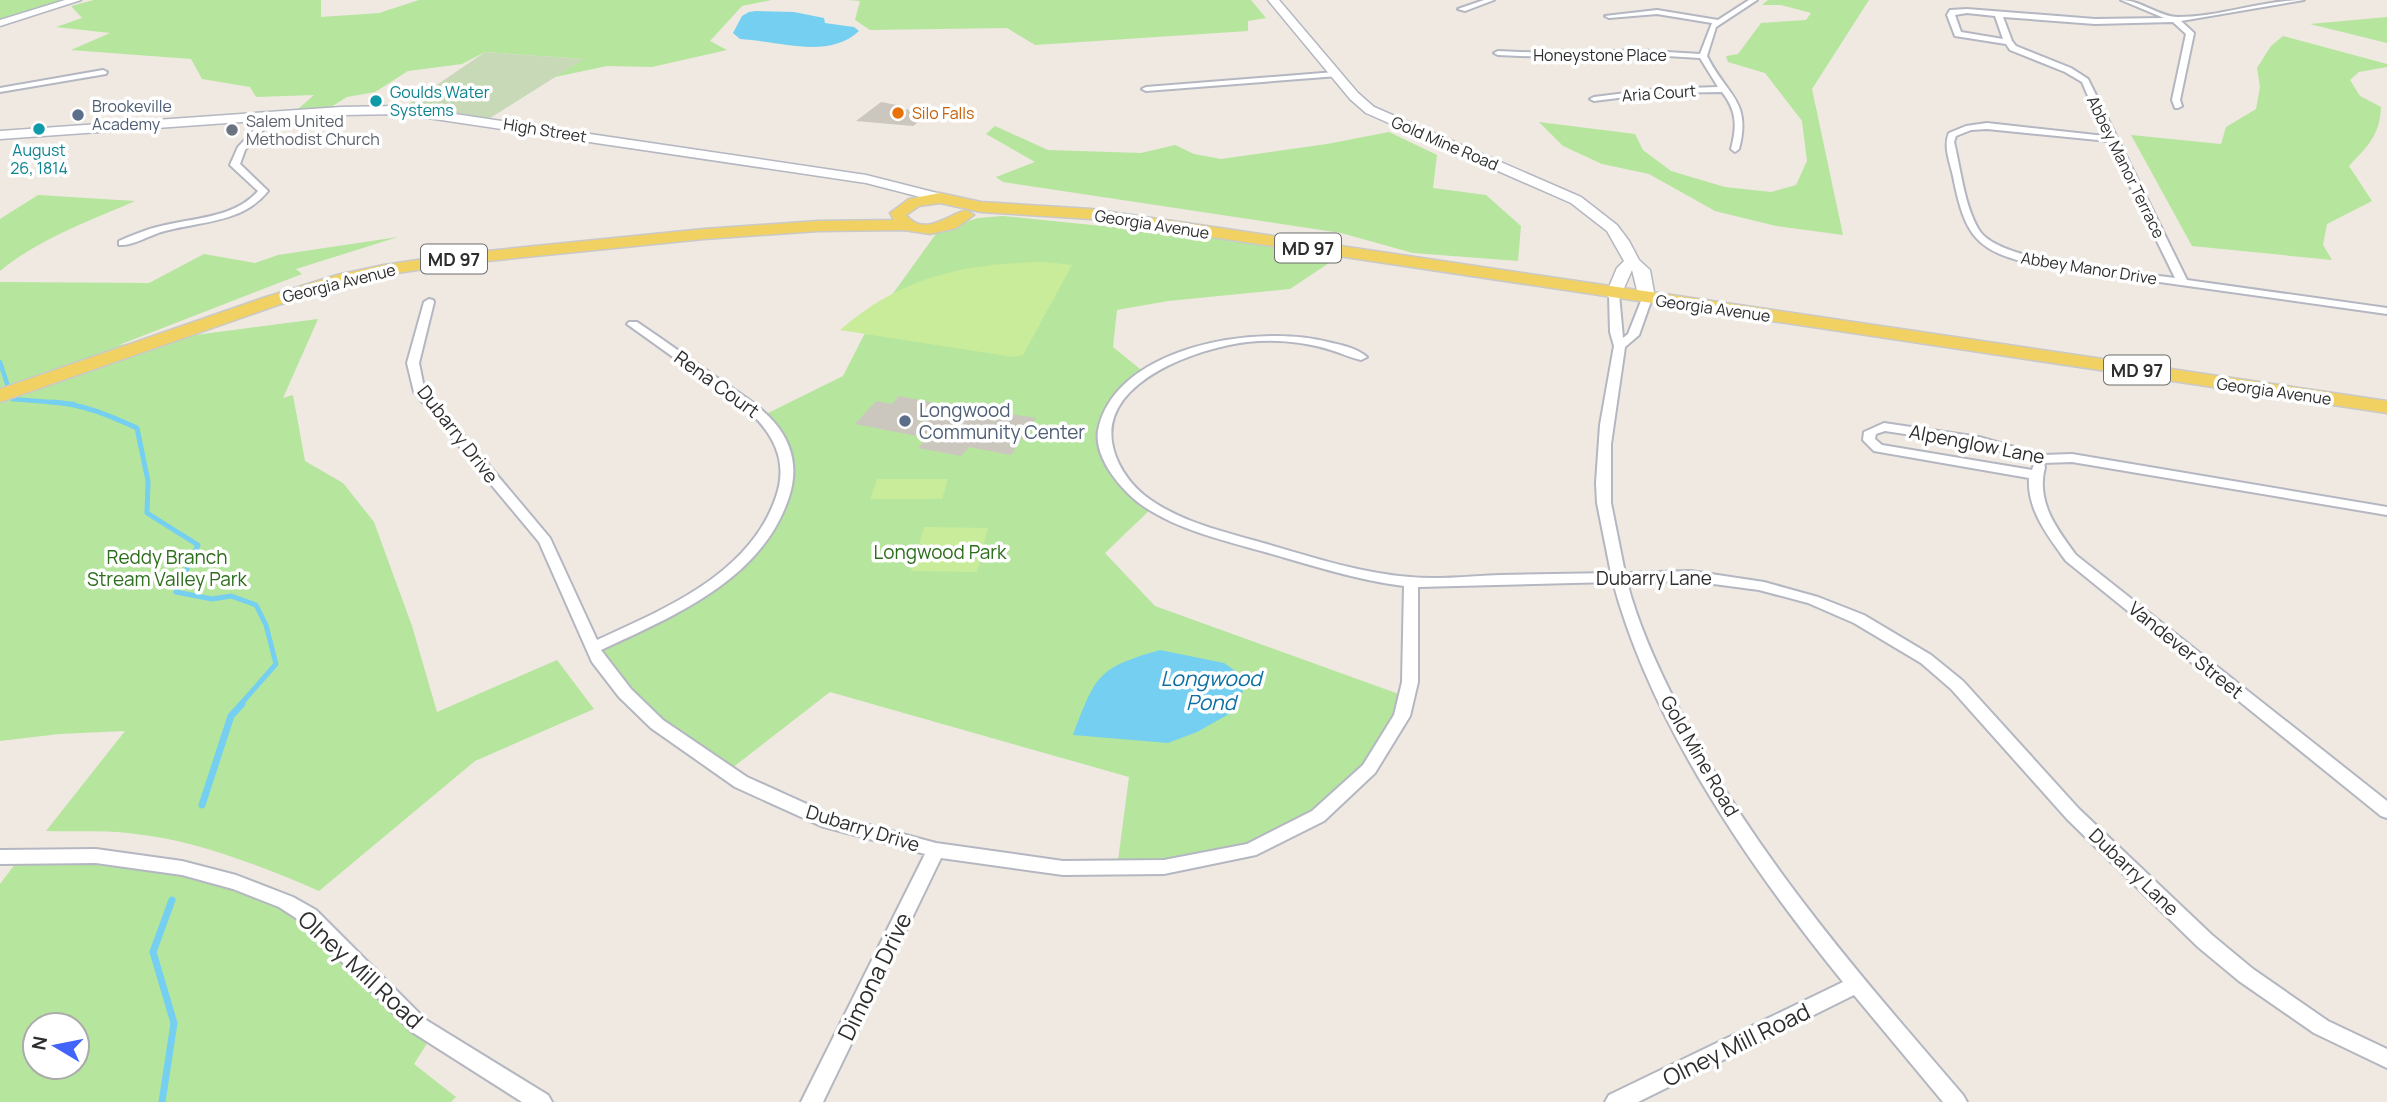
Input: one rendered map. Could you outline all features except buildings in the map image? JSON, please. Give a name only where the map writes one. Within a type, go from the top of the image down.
[{"type":"main road","points":[[0,23],[76,0]]},
{"type":"main road","name":"Gold Mine Road","points":[[1273,0],[1358,100],[1380,115],[1545,184],[1586,206],[1617,233],[1632,262],[1642,270],[1647,298]]},
{"type":"main road","name":"High Street","points":[[0,135],[374,110],[429,113],[878,182],[940,198]]},
{"type":"main road","name":"High Street","points":[[878,182],[901,195],[904,214]]},
{"type":"main road","name":"MD 97","points":[[940,198],[964,209],[955,223],[936,228],[904,214],[940,198]]},
{"type":"main road","name":"Georgia Avenue","points":[[964,209],[1091,214],[2387,407]]},
{"type":"main road","name":"Georgia Avenue","points":[[0,396],[306,290],[384,270],[567,247],[818,226],[904,214]]},
{"type":"main road","points":[[1614,294],[1625,268],[1632,262]]},
{"type":"street","points":[[1462,9],[1491,0]]},
{"type":"street","points":[[1735,149],[1742,121],[1738,109],[1725,89],[1712,76],[1703,56],[1707,37],[1717,22],[1754,0]]},
{"type":"street","points":[[2124,0],[2175,20],[2190,33],[2176,100],[2178,106]]},
{"type":"street","points":[[1998,14],[2008,42],[1958,34],[1951,15],[1953,12],[1967,11],[2094,23],[2175,20],[2301,0]]},
{"type":"street","points":[[1609,16],[1657,12],[1717,22]]},
{"type":"street","name":"Abbey Manor Terrace","points":[[2008,42],[2025,54],[2068,70],[2085,81],[2183,283]]},
{"type":"street","name":"Honeystone Place","points":[[1497,53],[1571,56],[1634,52],[1703,56]]},
{"type":"street","points":[[0,90],[103,72]]},
{"type":"street","points":[[1146,89],[1335,74]]},
{"type":"street","name":"Aria Court","points":[[1594,99],[1658,91],[1725,89]]},
{"type":"street","points":[[123,243],[164,228],[215,218],[259,198],[263,191],[235,165],[241,149],[272,116]]},
{"type":"street","name":"Abbey Manor Drive","points":[[2111,139],[1987,127],[1969,128],[1952,135],[1950,142],[1972,228],[1981,240],[2000,251],[2023,259],[2387,311]]},
{"type":"street","name":"Gold Mine Road","points":[[1614,294],[1616,332],[1620,346],[1602,442],[1604,504],[1619,578],[1645,653],[1687,741],[1761,860],[1856,985],[1956,1102]]},
{"type":"street","name":"Gold Mine Road","points":[[1620,346],[1633,335],[1647,298]]},
{"type":"street","name":"Dubarry Drive","points":[[429,302],[413,363],[418,389],[545,541],[593,649],[625,693],[657,724],[741,782],[827,821],[936,850],[1063,868],[1164,867],[1250,850],[1318,816],[1369,769],[1402,716],[1410,682],[1411,582]]},
{"type":"street","name":"Rena Court","points":[[593,649],[680,607],[735,567],[763,539],[782,508],[789,468],[784,444],[771,425],[754,409],[634,324]]},
{"type":"street","name":"Dubarry Lane","points":[[1361,358],[1330,346],[1269,338],[1222,343],[1182,354],[1156,365],[1132,382],[1112,406],[1104,432],[1108,457],[1128,487],[1154,506],[1195,527],[1363,574],[1411,582],[1691,576],[1759,585],[1813,600],[1888,635],[1926,659],[1957,685],[2073,814],[2205,940],[2246,975],[2321,1027],[2387,1059]]},
{"type":"street","name":"Alpenglow Lane","points":[[2036,475],[1878,448],[1869,440],[1870,432],[1884,427],[1979,441],[2043,459],[2072,458],[2387,511]]},
{"type":"street","points":[[2036,475],[2043,459]]},
{"type":"street","name":"Vandever Street","points":[[2036,475],[2036,491],[2047,525],[2071,558],[2387,811]]},
{"type":"street","name":"Dimona Drive","points":[[812,1102],[936,850]]},
{"type":"street","name":"Olney Mill Road","points":[[0,857],[96,856],[182,868],[236,882],[286,902],[309,916],[419,1026],[541,1102]]},
{"type":"street","name":"Olney Mill Road","points":[[1616,1102],[1856,985]]},
{"type":"green space","points":[[0,0],[65,0],[0,20]]},
{"type":"green space","points":[[94,0],[321,0],[321,17],[379,13],[419,0],[772,0],[742,6],[710,41],[727,50],[652,67],[607,66],[555,77],[583,59],[485,52],[462,64],[408,71],[375,92],[347,97],[331,107],[297,110],[314,95],[256,97],[250,87],[202,79],[191,59],[71,50],[110,33],[56,27],[82,18],[71,6]]},
{"type":"green space","points":[[847,0],[1251,0],[1266,18],[1248,21],[1248,31],[1035,45],[1007,28],[870,30],[855,20],[860,1]]},
{"type":"green space","points":[[1768,0],[1869,0],[1812,89],[1843,235],[1776,226],[1715,211],[1649,174],[1602,164],[1563,146],[1539,122],[1635,134],[1643,150],[1671,171],[1725,187],[1771,192],[1796,185],[1807,161],[1802,121],[1765,73],[1728,62],[1726,56],[1738,54],[1761,23],[1806,20],[1811,13],[1781,5],[1762,5]]},
{"type":"green space","points":[[2387,17],[2387,43],[2310,24]]},
{"type":"green space","points":[[2283,36],[2387,64],[2387,67],[2359,72],[2350,80],[2360,96],[2381,107],[2375,133],[2349,166],[2372,201],[2327,224],[2323,245],[2332,260],[2192,246],[2131,135],[2221,144],[2226,127],[2256,109],[2260,87],[2257,68],[2271,46]]},
{"type":"green space","points":[[485,52],[584,59],[490,118],[403,108]]},
{"type":"green space","points":[[995,126],[1048,150],[1141,153],[1175,145],[1194,154],[1221,159],[1389,132],[1437,155],[1433,188],[1486,195],[1521,226],[1518,261],[1413,253],[1341,233],[1003,182],[996,177],[1035,162],[986,134]]},
{"type":"green space","points":[[38,195],[135,201],[48,240],[0,271],[0,219]]},
{"type":"green space","name":"Longwood Park","points":[[1003,216],[1210,237],[1338,257],[1290,289],[1168,301],[1117,310],[1113,347],[1145,373],[1132,382],[1104,432],[1128,487],[1154,506],[1105,553],[1155,606],[1407,697],[1369,769],[1318,816],[1250,850],[1117,868],[1129,777],[830,692],[727,772],[657,724],[593,648],[680,607],[766,534],[789,468],[762,416],[843,376],[866,331],[938,231],[978,218]]},
{"type":"green space","name":"Reddy Branch Stream Valley Park","points":[[398,237],[296,269],[302,274],[119,345],[318,319],[283,398],[293,395],[305,461],[343,483],[374,522],[412,626],[437,712],[557,660],[594,709],[475,761],[319,891],[249,863],[177,841],[117,832],[46,831],[125,731],[59,734],[0,741],[0,282],[149,283],[204,254],[255,263],[278,255]]},
{"type":"green space","points":[[1045,262],[1072,265],[1023,355],[1013,357],[840,330],[887,297],[936,276],[988,265]]},
{"type":"green space","points":[[877,479],[948,479],[942,499],[870,499]]},
{"type":"green space","points":[[924,527],[988,528],[983,547],[919,545]]},
{"type":"green space","points":[[917,552],[982,553],[977,572],[911,571]]},
{"type":"green space","points":[[22,855],[182,868],[286,902],[433,1034],[414,1064],[456,1097],[451,1102],[0,1102],[0,884]]},
{"type":"water","points":[[756,11],[794,12],[824,18],[825,23],[854,27],[859,31],[847,40],[818,47],[740,39],[733,33],[742,16]]},
{"type":"water","name":"Longwood Pond","points":[[1160,650],[1224,663],[1240,674],[1243,690],[1238,709],[1197,732],[1168,743],[1073,735],[1087,699],[1102,677],[1123,662]]},
{"type":"waterway","points":[[0,362],[12,399],[64,403]]},
{"type":"waterway","points":[[51,402],[64,403]]},
{"type":"waterway","points":[[64,403],[74,404]]},
{"type":"waterway","points":[[64,403],[85,408],[137,428],[148,481],[147,513],[198,545],[176,592],[212,599],[231,596],[256,605],[266,625],[276,664],[240,705]]},
{"type":"waterway","points":[[202,805],[231,716],[242,704]]},
{"type":"waterway","points":[[162,1102],[174,1023],[153,952],[172,900]]},
{"type":"place","name":"Goulds Water Systems","points":[[376,101]]},
{"type":"place","name":"Silo Falls","points":[[898,113]]},
{"type":"place","name":"Brookeville Academy","points":[[78,115]]},
{"type":"place","name":"August 26, 1814","points":[[39,129]]},
{"type":"place","name":"Salem United Methodist Church","points":[[232,130]]},
{"type":"place","name":"Longwood Community Center","points":[[905,421]]}]
